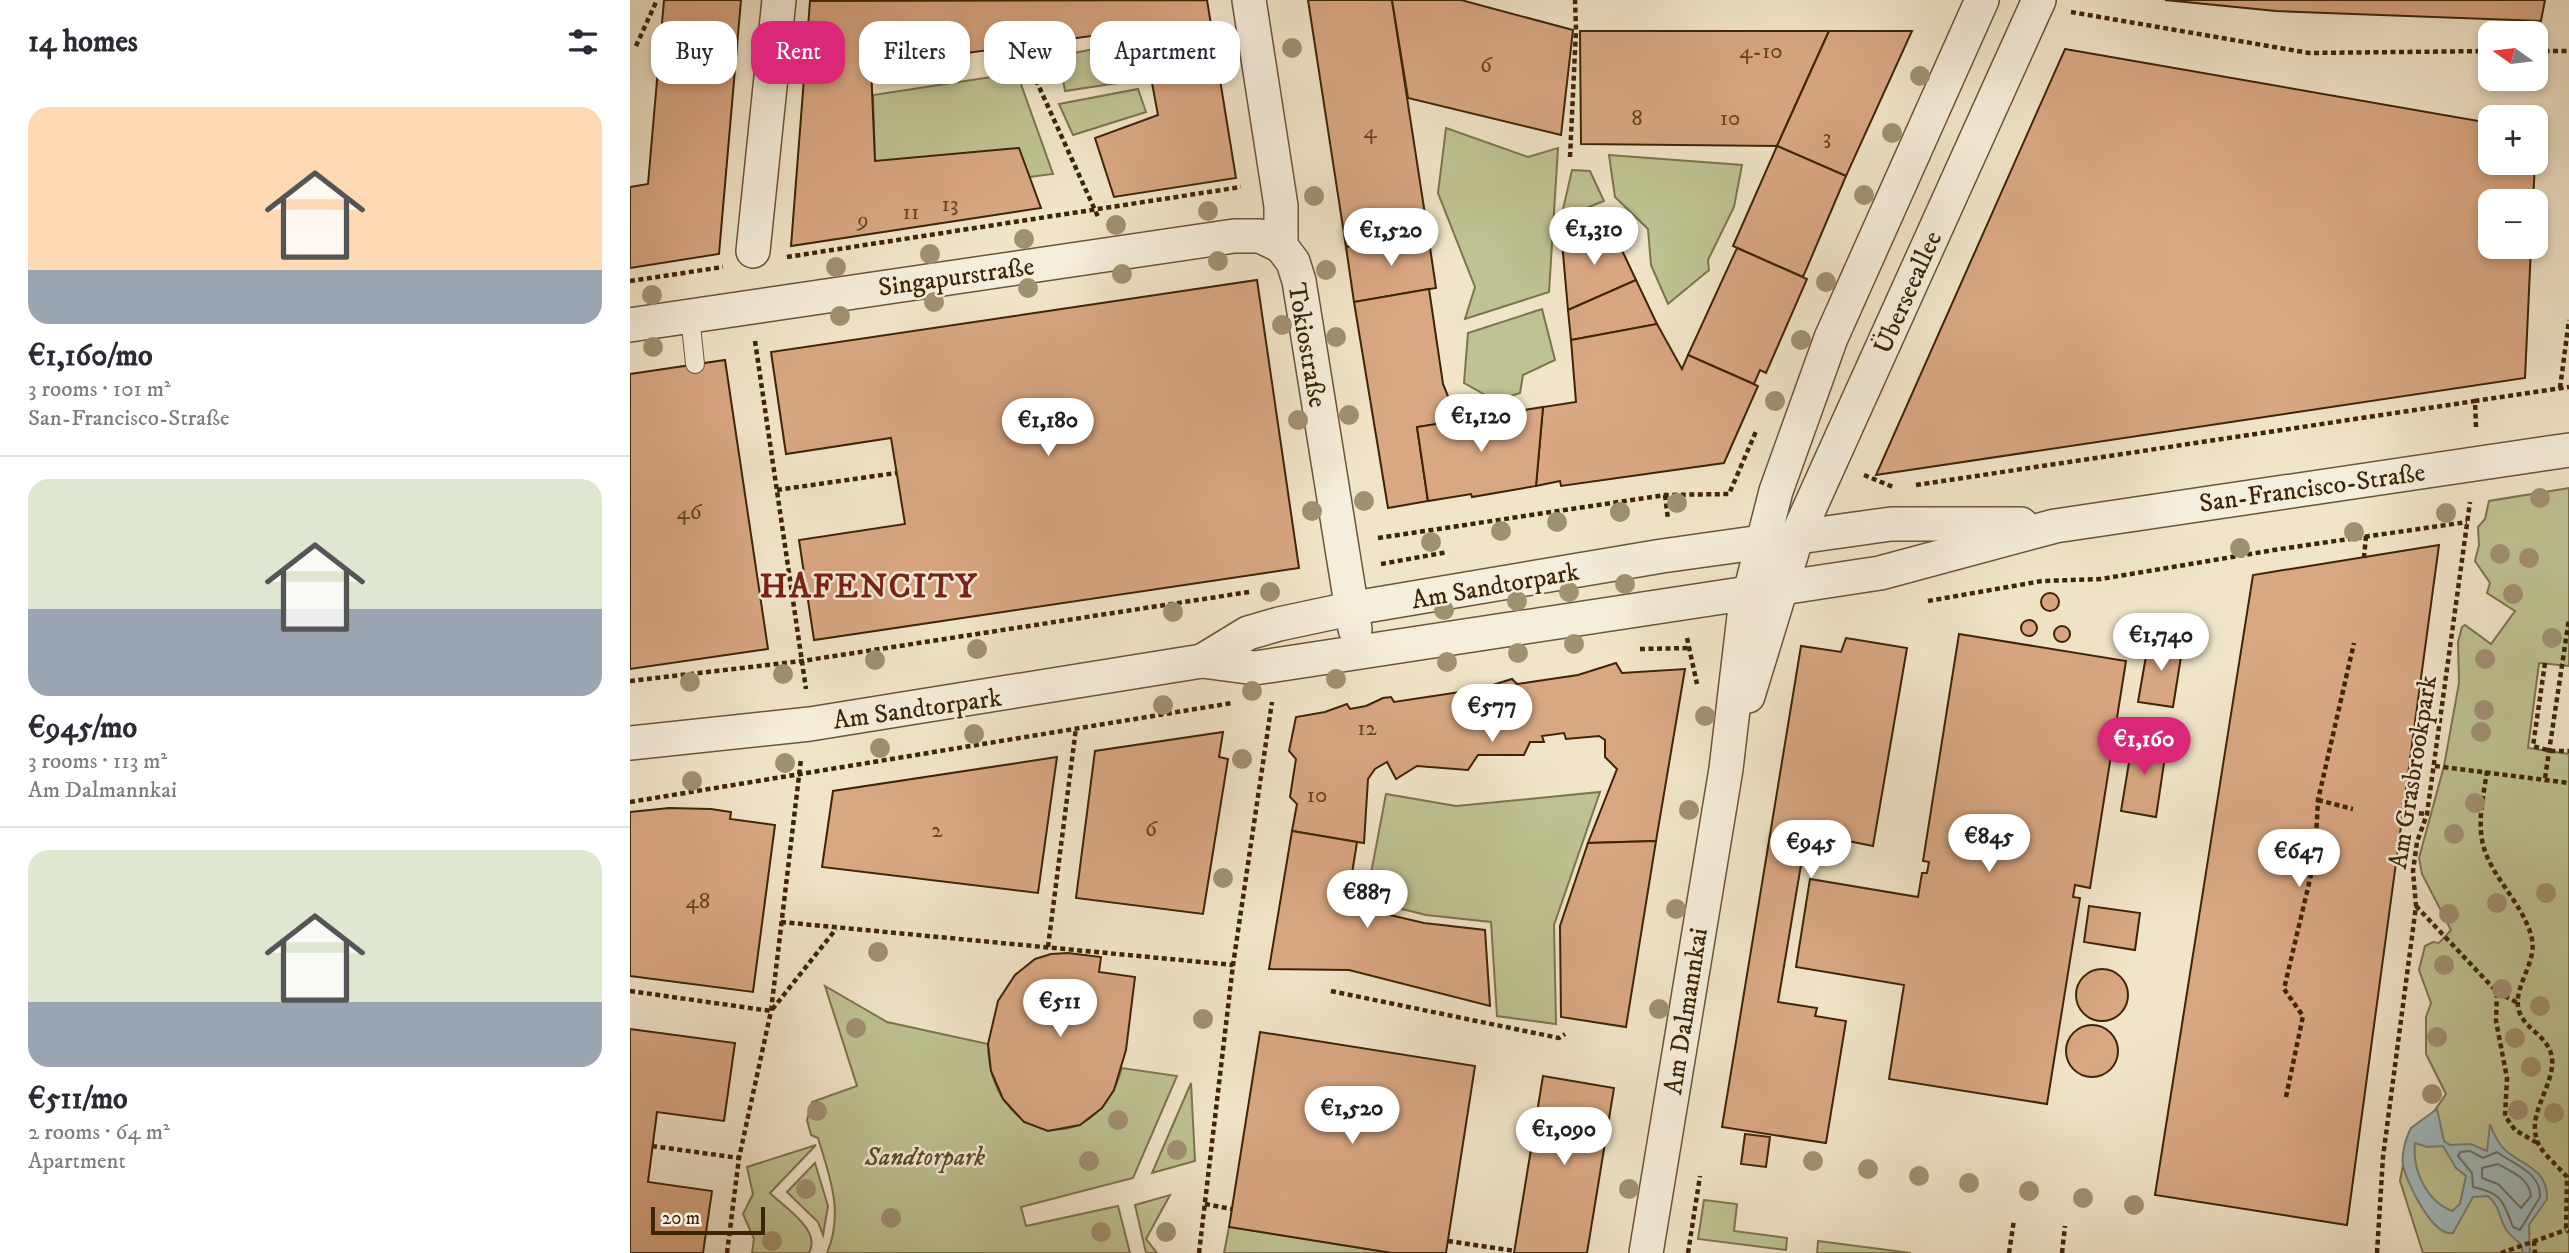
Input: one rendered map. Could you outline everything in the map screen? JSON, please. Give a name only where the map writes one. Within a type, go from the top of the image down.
[{"type":"street","points":[[753,258],[779,0]]},
{"type":"street","name":"Tokiostraße","points":[[1249,0],[1281,206],[1281,247],[1293,262],[1299,281],[1354,608],[1357,652]]},
{"type":"street","name":"Überseeallee","points":[[1749,593],[1761,540],[1793,437],[1826,348],[1982,0]]},
{"type":"street","name":"Überseeallee","points":[[1781,586],[1797,536],[2039,0]]},
{"type":"street","name":"Singapurstraße","points":[[630,325],[1234,236],[1260,236],[1281,247]]},
{"type":"street","name":"San-Francisco-Straße","points":[[1781,586],[1880,573],[2055,526],[2569,450]]},
{"type":"street","name":"San-Francisco-Straße","points":[[1797,536],[1914,523],[2055,526]]},
{"type":"street","name":"Am Sandtorpark","points":[[1202,661],[1248,633],[1354,608],[1797,536]]},
{"type":"street","name":"Am Sandtorpark","points":[[630,743],[810,724],[1202,661],[1255,668],[1781,586]]},
{"type":"street","name":"Am Dalmannkai","points":[[1726,769],[1781,586]]},
{"type":"street","name":"Am Dalmannkai","points":[[1646,1253],[1726,769],[1739,642],[1749,593]]},
{"type":"lane","points":[[690,316],[695,364]]},
{"type":"path","points":[[636,46],[657,0]]},
{"type":"path","points":[[1570,157],[1575,0]]},
{"type":"path","points":[[2080,14],[2309,53],[2478,51]]},
{"type":"path","points":[[2548,51],[2569,51]]},
{"type":"path","points":[[1038,84],[1092,200]]},
{"type":"path","points":[[630,281],[753,258],[1276,182]]},
{"type":"path","points":[[727,1253],[740,1158],[771,1011],[800,773],[810,724],[750,307]]},
{"type":"path","points":[[2560,388],[2569,320]]},
{"type":"path","points":[[1911,486],[2569,387]]},
{"type":"path","name":"Am Grasbrookpark","points":[[2377,1253],[2383,1157],[2416,906],[2413,871],[2417,842],[2427,814],[2476,464],[2475,401]]},
{"type":"path","points":[[1729,494],[1760,420]]},
{"type":"path","points":[[776,490],[897,473]]},
{"type":"path","points":[[1863,477],[1897,488]]},
{"type":"path","points":[[1348,576],[1370,540],[1665,495],[1738,494]]},
{"type":"path","points":[[1925,601],[2042,581],[2101,579],[2467,522]]},
{"type":"path","points":[[2364,558],[2366,536]]},
{"type":"path","points":[[630,681],[802,661],[1253,592]]},
{"type":"path","points":[[2545,778],[2569,619]]},
{"type":"path","points":[[2286,1097],[2303,1016],[2284,989],[2315,859],[2318,800],[2354,643]]},
{"type":"path","points":[[2545,663],[2533,746],[2551,751],[2569,751]]},
{"type":"path","points":[[1199,1253],[1233,965],[1272,697],[1259,699]]},
{"type":"path","points":[[630,802],[1237,703]]},
{"type":"path","points":[[1048,947],[1076,728]]},
{"type":"path","points":[[2434,765],[2569,783]]},
{"type":"path","points":[[2487,771],[2482,839],[2532,939],[2531,961],[2518,1003],[2526,1023],[2541,1037],[2552,1057],[2549,1083],[2537,1116],[2539,1144]]},
{"type":"path","points":[[2318,800],[2353,809]]},
{"type":"path","points":[[2402,813],[2427,814]]},
{"type":"path","points":[[2416,906],[2497,992],[2518,1003]]},
{"type":"path","points":[[781,922],[1233,965]]},
{"type":"path","points":[[771,1011],[836,928]]},
{"type":"path","points":[[630,991],[771,1011]]},
{"type":"path","points":[[1331,991],[1493,1026],[1559,1038],[1565,1034]]},
{"type":"path","points":[[2497,992],[2496,1021],[2507,1078],[2505,1116],[2515,1130],[2539,1144],[2567,1177],[2567,1231],[2501,1253]]},
{"type":"path","points":[[652,1146],[740,1158]]},
{"type":"path","points":[[1688,1253],[1700,1176]]},
{"type":"path","points":[[1205,1205],[1232,1209]]},
{"type":"path","points":[[2010,1253],[2014,1220]]},
{"type":"path","points":[[2062,1253],[2065,1226]]},
{"type":"path","points":[[1448,1241],[1515,1251]]},
{"type":"path","points":[[2532,1242],[2535,1253]]},
{"type":"green space","points":[[1090,50],[1090,84],[1111,84],[1065,91],[1064,84],[1076,84],[1076,53]]},
{"type":"green space","points":[[984,78],[984,84],[1021,84],[1053,174],[1029,177],[875,161],[873,95],[945,84],[970,84],[970,80]]},
{"type":"green space","points":[[1138,89],[1146,112],[1073,135],[1059,104]]},
{"type":"green space","points":[[1446,128],[1528,157],[1558,148],[1549,292],[1465,319],[1475,287],[1438,193]]},
{"type":"green space","points":[[1609,155],[1742,165],[1734,207],[1708,260],[1709,270],[1668,304],[1651,265],[1648,229],[1615,197]]},
{"type":"green space","points":[[1572,170],[1590,171],[1604,201],[1561,218]]},
{"type":"green space","points":[[1542,309],[1555,360],[1523,375],[1520,393],[1496,401],[1464,383],[1468,333]]},
{"type":"green space","points":[[2569,488],[2569,666],[2539,663],[2528,748],[2569,754],[2569,1253],[2423,1253],[2400,1181],[2409,1132],[2431,1116],[2446,1094],[2426,1054],[2426,1017],[2431,1003],[2419,970],[2425,946],[2433,942],[2439,943],[2451,930],[2422,874],[2419,858],[2444,766],[2459,683],[2458,642],[2462,627],[2465,625],[2491,644],[2515,611],[2487,593],[2490,583],[2475,561],[2479,545],[2478,527],[2485,519],[2489,501]]},
{"type":"green space","points":[[1600,792],[1554,925],[1556,1024],[1497,1016],[1491,922],[1426,915],[1366,900],[1386,794],[1456,806]]},
{"type":"green space","name":"Sandtorpark","points":[[825,986],[887,1022],[988,1044],[993,1077],[1005,1102],[1023,1119],[1044,1128],[1067,1128],[1089,1119],[1108,1099],[1122,1068],[1177,1076],[1133,1178],[1021,1207],[1026,1226],[1118,1206],[1130,1253],[827,1253],[834,1224],[833,1195],[818,1138],[811,1135],[807,1120],[812,1102],[857,1086]]},
{"type":"green space","points":[[1191,1083],[1195,1161],[1152,1173]]},
{"type":"green space","points":[[816,1145],[770,1193],[806,1228],[812,1244],[809,1253],[752,1253],[754,1239],[743,1214],[753,1194],[747,1167]]},
{"type":"green space","points":[[815,1163],[828,1206],[823,1235],[818,1222],[787,1192]]},
{"type":"green space","points":[[1170,1195],[1146,1239],[1157,1253],[1146,1253],[1135,1205]]},
{"type":"green space","points":[[1704,1200],[1737,1204],[1734,1231],[1787,1238],[1786,1250],[1698,1239]]},
{"type":"green space","points":[[1229,1227],[1392,1253],[1224,1253]]},
{"type":"green space","points":[[1818,1241],[1911,1253],[1817,1253]]},
{"type":"water","points":[[2437,1109],[2444,1141],[2450,1145],[2471,1144],[2487,1151],[2490,1124],[2503,1148],[2538,1174],[2546,1188],[2547,1199],[2529,1225],[2530,1253],[2523,1253],[2521,1245],[2507,1231],[2496,1205],[2488,1196],[2473,1197],[2453,1233],[2437,1227],[2415,1196],[2403,1165],[2404,1146],[2411,1128]],"holes":[[[2415,1143],[2427,1147],[2443,1146],[2456,1168],[2466,1176],[2460,1204],[2452,1211],[2435,1200],[2419,1174]]]},
{"type":"building","points":[[664,0],[741,0],[737,46],[737,21],[662,21]]},
{"type":"building","points":[[1207,0],[1210,21],[1090,21],[1090,36],[1076,38],[1076,21],[984,21],[984,51],[970,52],[970,21],[859,21],[859,84],[872,84],[875,161],[1019,148],[1041,208],[791,246],[804,84],[845,84],[845,21],[808,21],[810,1]]},
{"type":"building","points":[[1308,0],[1392,0],[1428,234],[1346,247]]},
{"type":"building","points":[[1392,0],[1461,0],[1573,30],[1561,135],[1408,98]]},
{"type":"building","points":[[2165,0],[2545,0],[2541,21],[2276,11]]},
{"type":"building","points":[[1580,31],[1829,31],[1777,146],[1581,144]]},
{"type":"building","points":[[1829,31],[1912,31],[1846,176],[1777,146]]},
{"type":"building","points":[[2065,49],[2478,121],[2478,175],[2534,175],[2534,189],[2478,189],[2478,259],[2530,259],[2525,378],[1876,475]]},
{"type":"building","points":[[657,84],[734,84],[719,254],[630,268],[630,187],[648,184]]},
{"type":"building","points":[[1152,84],[1221,84],[1236,178],[1114,197],[1095,138],[1158,115]]},
{"type":"building","points":[[1777,146],[1846,176],[1803,277],[1733,246]]},
{"type":"building","points":[[1611,227],[1636,280],[1568,310],[1562,242]]},
{"type":"building","points":[[1428,234],[1436,288],[1354,302],[1346,247]]},
{"type":"building","points":[[1737,248],[1807,279],[1766,373],[1760,370],[1754,384],[1688,355]]},
{"type":"building","points":[[1257,280],[1299,568],[814,640],[799,540],[905,524],[891,438],[786,454],[771,352]]},
{"type":"building","points":[[1636,280],[1657,324],[1571,340],[1568,310]]},
{"type":"building","points":[[1429,289],[1443,384],[1458,421],[1417,427],[1428,501],[1388,508],[1354,302]]},
{"type":"building","points":[[1657,324],[1682,369],[1688,355],[1758,386],[1724,463],[1561,486],[1560,481],[1536,486],[1543,407],[1576,402],[1571,340]]},
{"type":"building","points":[[725,360],[768,649],[630,669],[630,374]]},
{"type":"building","points":[[1543,407],[1536,486],[1428,501],[1417,427]]},
{"type":"building","points":[[2439,545],[2347,1225],[2155,1195],[2253,575]]},
{"type":"building","points":[[2050,593],[2056,596],[2059,602],[2056,608],[2050,611],[2044,608],[2041,602],[2044,596]]},
{"type":"building","points":[[2029,620],[2035,622],[2035,634],[2029,636],[2023,634],[2021,628],[2023,622]]},
{"type":"building","points":[[2059,626],[2065,626],[2070,634],[2068,640],[2059,642],[2054,637],[2054,631]]},
{"type":"building","points":[[1959,634],[2126,661],[2090,888],[2075,885],[2073,897],[2080,898],[2047,1104],[1889,1079],[1904,985],[1796,967],[1810,879],[1918,897],[1922,873],[1927,873],[1929,862],[1923,861]]},
{"type":"building","points":[[1846,638],[1907,648],[1873,846],[1843,840],[1842,848],[1805,841],[1778,1002],[1817,1008],[1815,1016],[1846,1021],[1826,1143],[1722,1127],[1801,646],[1841,652]]},
{"type":"building","points":[[2149,639],[2183,644],[2173,707],[2138,702]]},
{"type":"building","points":[[1616,663],[1622,673],[1685,669],[1656,841],[1588,843],[1617,769],[1605,757],[1605,740],[1599,736],[1566,739],[1564,733],[1542,736],[1544,742],[1530,742],[1524,755],[1478,755],[1468,770],[1417,766],[1396,779],[1387,762],[1375,769],[1368,779],[1364,843],[1292,831],[1297,804],[1290,797],[1296,759],[1289,751],[1296,717],[1325,712],[1347,704],[1350,709],[1366,706],[1383,698],[1391,697],[1394,702],[1480,689],[1512,679],[1517,684],[1578,675]]},
{"type":"building","points":[[1223,732],[1219,757],[1228,759],[1203,914],[1076,898],[1095,751]]},
{"type":"building","points":[[2133,738],[2167,743],[2156,817],[2121,811]]},
{"type":"building","points":[[1057,757],[1038,893],[822,867],[833,791]]},
{"type":"building","points":[[669,808],[731,812],[730,819],[775,825],[753,992],[630,976],[630,812]]},
{"type":"building","points":[[1292,831],[1357,842],[1347,905],[1424,923],[1485,930],[1490,1006],[1349,970],[1269,969]]},
{"type":"building","points":[[1656,841],[1626,1027],[1561,1017],[1560,926],[1588,843]]},
{"type":"building","points":[[2089,906],[2140,913],[2135,950],[2084,942]]},
{"type":"building","points":[[1068,953],[1101,957],[1099,972],[1135,977],[1126,1050],[1114,1090],[1102,1108],[1080,1125],[1048,1131],[1024,1122],[1003,1099],[991,1071],[988,1044],[998,1001],[1015,975],[1035,959]]},
{"type":"building","points":[[2102,969],[2121,976],[2128,995],[2121,1014],[2102,1021],[2083,1014],[2076,995],[2083,976]]},
{"type":"building","points":[[2092,1025],[2102,1027],[2110,1033],[2116,1041],[2116,1061],[2110,1069],[2102,1075],[2092,1077],[2082,1075],[2074,1069],[2068,1061],[2066,1051],[2068,1041],[2074,1033],[2082,1027]]},
{"type":"building","points":[[630,1029],[735,1043],[724,1121],[657,1112],[648,1182],[712,1191],[703,1253],[630,1253]]},
{"type":"building","points":[[1260,1032],[1475,1066],[1446,1253],[1392,1253],[1229,1227]]},
{"type":"building","points":[[1543,1076],[1614,1088],[1587,1253],[1514,1253]]},
{"type":"building","points":[[1745,1134],[1770,1137],[1766,1167],[1741,1164]]},
{"type":"district","name":"HAFENCITY","points":[[869,585]]}]
